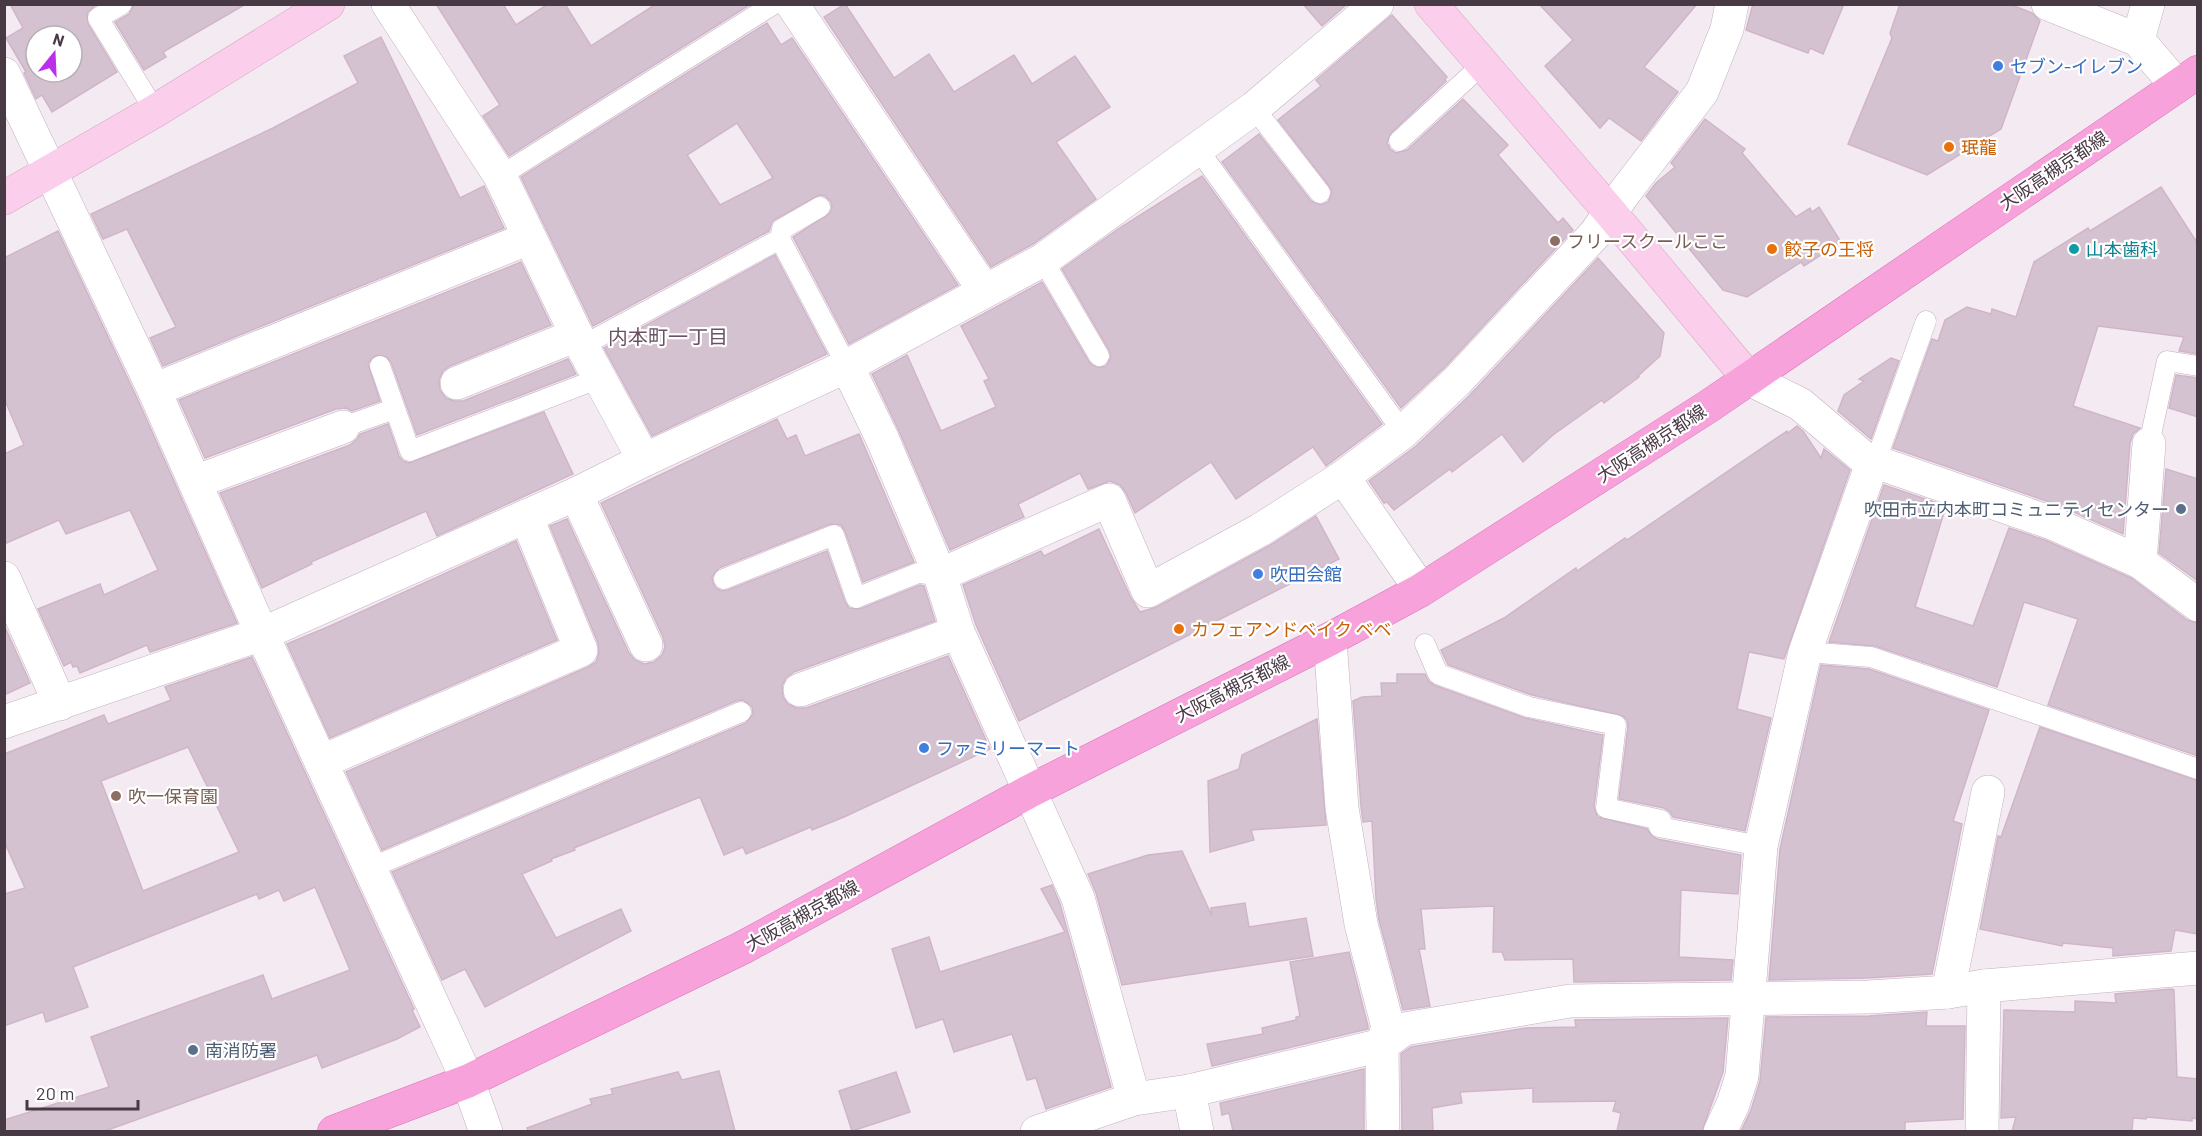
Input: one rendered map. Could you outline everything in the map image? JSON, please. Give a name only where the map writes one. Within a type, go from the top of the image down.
[{"type":"main road","name":"大阪高槻京都線","points":[[334,1131],[468,1082],[742,948],[1030,791],[1330,639],[1421,590],[1749,379],[2187,79]]},
{"type":"street","points":[[4,198],[155,111],[328,4]]},
{"type":"street","points":[[388,4],[500,177],[580,341],[644,460]]},
{"type":"street","points":[[792,4],[984,290]]},
{"type":"street","points":[[4,722],[262,634],[576,494],[847,366],[1043,260],[1254,108],[1377,4]]},
{"type":"street","points":[[940,575],[1109,500],[1148,591],[1260,530],[1343,477],[1403,432],[1456,382],[1595,234],[1702,92],[1727,28],[1732,4]]},
{"type":"street","points":[[2048,4],[2138,39],[2187,79]]},
{"type":"street","points":[[2138,39],[2148,4]]},
{"type":"street","points":[[1437,7],[1749,379],[1800,404],[1864,458],[2052,524],[2140,562],[2198,605]]},
{"type":"street","points":[[4,74],[154,390],[262,634],[468,1082],[486,1131]]},
{"type":"street","points":[[154,390],[530,238]]},
{"type":"street","points":[[457,383],[580,341]]},
{"type":"street","points":[[847,366],[882,438],[940,575],[958,632],[1078,898],[1134,1100]]},
{"type":"street","points":[[195,482],[344,427]]},
{"type":"street","points":[[2140,562],[2150,444]]},
{"type":"street","points":[[1720,1131],[1733,1104],[1742,1076],[1761,846],[1805,652],[1869,472],[1875,463]]},
{"type":"street","points":[[1343,477],[1421,590]]},
{"type":"street","points":[[576,494],[646,645]]},
{"type":"street","points":[[321,762],[581,650],[526,516]]},
{"type":"street","points":[[4,578],[60,704]]},
{"type":"street","points":[[800,690],[958,632]]},
{"type":"street","points":[[1330,639],[1342,808],[1361,924],[1388,1026],[1382,1045],[1383,1131]]},
{"type":"street","points":[[1948,992],[1989,792]]},
{"type":"street","points":[[1036,1131],[1134,1100],[1189,1091],[1382,1045],[1404,1029],[1570,1001],[1869,997],[1948,992],[1984,986],[2198,968]]},
{"type":"street","points":[[1982,1131],[1984,986]]},
{"type":"street","points":[[1189,1091],[1197,1131]]},
{"type":"lane","points":[[122,4],[98,18],[155,111]]},
{"type":"lane","points":[[500,177],[774,4]]},
{"type":"lane","points":[[1399,141],[1483,64]]},
{"type":"lane","points":[[1254,108],[1320,193]]},
{"type":"lane","points":[[1197,148],[1403,432]]},
{"type":"lane","points":[[820,207],[782,229],[780,239],[847,366]]},
{"type":"lane","points":[[580,341],[780,239]]},
{"type":"lane","points":[[1043,260],[1099,356]]},
{"type":"lane","points":[[1875,463],[1926,321]]},
{"type":"lane","points":[[2150,444],[2167,361],[2198,366]]},
{"type":"lane","points":[[380,366],[410,451],[600,378]]},
{"type":"lane","points":[[344,427],[394,409]]},
{"type":"lane","points":[[724,579],[834,535],[856,598],[918,573],[940,575]]},
{"type":"lane","points":[[1425,644],[1438,674],[1529,707],[1616,725],[1606,808],[1662,820],[1659,827],[1761,846]]},
{"type":"lane","points":[[1805,652],[1871,657],[2198,769]]},
{"type":"lane","points":[[370,868],[741,712]]},
{"type":"building","points":[[10,4],[97,4],[87,13],[88,24],[117,72],[52,112],[42,95],[36,99],[29,84],[84,84],[84,24],[24,24],[24,69],[6,38],[23,28]]},
{"type":"building","points":[[134,4],[246,4],[163,52],[166,57],[144,70],[115,22],[129,14]]},
{"type":"building","points":[[436,4],[503,4],[516,25],[548,4],[565,4],[591,46],[656,4],[751,4],[509,156],[483,116],[500,105]]},
{"type":"building","points":[[845,4],[894,78],[929,54],[954,92],[1014,55],[1032,84],[1075,56],[1110,107],[1056,142],[1096,199],[1033,244],[991,267],[824,17]]},
{"type":"building","points":[[1303,4],[1347,4],[1322,26]]},
{"type":"building","points":[[1539,4],[1697,4],[1644,67],[1678,92],[1641,141],[1609,118],[1600,128],[1545,66],[1573,40]]},
{"type":"building","points":[[1753,4],[1844,4],[1823,54],[1810,48],[1808,53],[1746,30]]},
{"type":"building","points":[[1900,4],[2009,4],[2032,13],[2040,21],[2001,129],[1927,175],[1848,144],[1892,38],[1890,33]]},
{"type":"building","points":[[1392,15],[1447,77],[1446,81],[1391,133],[1387,143],[1390,149],[1396,153],[1407,150],[1463,99],[1508,145],[1498,155],[1558,223],[1563,218],[1573,230],[1443,369],[1401,408],[1222,162],[1259,134],[1311,201],[1321,205],[1328,202],[1332,192],[1329,186],[1278,120],[1321,86],[1316,80]]},
{"type":"building","points":[[767,23],[781,45],[792,38],[958,285],[849,344],[793,237],[830,213],[831,202],[825,196],[819,195],[776,219],[772,222],[769,231],[593,326],[521,177]],"holes":[[[737,123],[773,178],[720,205],[687,155]]]},
{"type":"building","points":[[381,37],[460,198],[484,186],[504,228],[163,366],[150,338],[176,327],[127,229],[103,239],[91,214],[273,128],[358,83],[344,56]]},
{"type":"building","points":[[1705,119],[1745,149],[1742,153],[1796,217],[1810,208],[1812,212],[1819,207],[1841,242],[1804,266],[1801,262],[1747,297],[1723,290],[1646,196],[1656,183],[1675,167],[1671,163]]},
{"type":"building","points":[[1202,176],[1382,424],[1326,466],[1313,447],[1236,499],[1211,462],[1135,513],[1120,485],[1110,481],[1088,489],[1080,473],[1018,504],[1024,517],[950,550],[872,374],[907,355],[941,431],[996,407],[984,381],[989,379],[961,326],[1042,282],[1089,362],[1098,368],[1106,366],[1111,357],[1109,350],[1062,269],[1118,229]]},
{"type":"building","points":[[2161,187],[2198,244],[2198,354],[2179,351],[2184,337],[2098,326],[2073,406],[2140,428],[2133,434],[2130,443],[2123,534],[2058,505],[1893,448],[1932,339],[1938,341],[1945,320],[1967,307],[1991,314],[1992,309],[2016,317],[2034,262],[2088,228],[2090,231]]},
{"type":"building","points":[[58,231],[137,398],[237,623],[150,652],[147,645],[80,673],[77,666],[73,667],[71,662],[64,666],[38,609],[100,584],[104,595],[158,570],[130,510],[66,534],[59,520],[4,544],[4,454],[24,445],[4,398],[4,258]]},
{"type":"building","points":[[775,255],[827,354],[652,436],[604,348]]},
{"type":"building","points":[[1598,258],[1664,333],[1660,356],[1639,377],[1604,403],[1602,400],[1553,435],[1523,462],[1502,434],[1452,472],[1450,469],[1394,510],[1387,502],[1384,503],[1369,481],[1416,446],[1469,396]]},
{"type":"building","points":[[521,262],[551,325],[450,366],[443,371],[439,380],[440,390],[446,398],[463,401],[568,359],[576,374],[417,435],[391,362],[387,357],[377,355],[368,364],[380,401],[352,411],[346,408],[336,409],[205,458],[179,400]]},
{"type":"building","points":[[1891,358],[1899,361],[1871,439],[1838,411],[1844,395],[1864,381],[1859,379]]},
{"type":"building","points":[[2176,375],[2198,378],[2198,417],[2169,408]]},
{"type":"building","points":[[544,412],[573,474],[437,536],[426,511],[311,562],[312,564],[262,588],[220,493],[350,445],[360,434],[388,424],[399,456],[403,461],[409,463]]},
{"type":"building","points":[[777,419],[787,439],[796,435],[805,456],[859,434],[914,562],[863,582],[845,531],[841,525],[830,524],[719,568],[712,577],[716,588],[722,591],[728,590],[827,551],[849,608],[860,609],[920,585],[924,586],[935,621],[794,672],[786,678],[782,686],[783,697],[788,704],[796,708],[806,708],[948,656],[990,749],[844,817],[812,830],[811,827],[746,854],[743,847],[724,855],[700,797],[551,859],[552,861],[522,874],[556,938],[621,909],[631,931],[485,1007],[465,969],[442,980],[392,872],[746,723],[753,714],[752,707],[743,700],[736,701],[382,850],[346,772],[596,662],[599,653],[598,643],[550,526],[567,519],[629,653],[635,660],[644,664],[654,662],[662,655],[665,647],[663,637],[601,503]]},
{"type":"building","points":[[1797,426],[1821,458],[1824,449],[1850,470],[1784,659],[1749,652],[1737,709],[1771,718],[1745,831],[1673,817],[1664,808],[1619,799],[1628,726],[1623,716],[1532,695],[1448,665],[1441,650],[1504,618],[1576,568],[1577,571],[1625,538],[1627,540]]},
{"type":"building","name":"吹田市立内本町コミュニティセンター","points":[[2166,469],[2198,479],[2198,581],[2159,553]]},
{"type":"building","points":[[1884,485],[1946,506],[1915,607],[1973,626],[2009,528],[2045,540],[2131,578],[2187,620],[2198,623],[2198,756],[2048,705],[2078,619],[2024,602],[1997,687],[1875,646],[1829,642]]},
{"type":"building","points":[[1316,516],[1339,559],[1019,721],[976,625],[963,585],[1041,551],[1044,556],[1099,529],[1131,598],[1140,612],[1157,607],[1269,546]]},
{"type":"building","points":[[516,541],[557,640],[330,738],[287,644]]},
{"type":"building","points":[[4,625],[30,683],[4,695]]},
{"type":"building","points":[[252,657],[414,1009],[412,1010],[420,1027],[397,1039],[322,1068],[317,1055],[105,1131],[4,1131],[4,1120],[109,1087],[91,1037],[263,975],[272,999],[350,970],[315,887],[284,901],[279,890],[259,899],[257,894],[73,967],[88,1007],[46,1022],[43,1012],[4,1026],[4,894],[25,888],[4,841],[4,754],[104,715],[108,724],[171,700],[165,687]],"holes":[[[188,747],[239,852],[143,891],[101,781]]]},
{"type":"building","points":[[1821,665],[1869,669],[1989,710],[1953,821],[1962,824],[1932,974],[1769,980],[1780,849]]},
{"type":"building","points":[[1397,674],[1425,674],[1429,682],[1434,685],[1525,718],[1603,735],[1594,807],[1598,817],[1647,829],[1657,839],[1741,855],[1738,894],[1681,890],[1679,957],[1733,960],[1731,980],[1574,982],[1573,959],[1505,960],[1502,952],[1493,952],[1494,906],[1421,909],[1425,949],[1419,949],[1430,1006],[1403,1010],[1379,920],[1372,821],[1363,822],[1353,701],[1362,697],[1382,696],[1381,683],[1397,683]]},
{"type":"building","points":[[1317,719],[1326,825],[1251,830],[1254,840],[1210,852],[1208,781],[1239,769],[1242,755]]},
{"type":"building","points":[[2040,727],[2198,781],[2198,934],[2175,930],[2171,951],[2113,956],[2113,948],[2063,943],[2062,946],[1980,929],[1998,836],[2001,837]]},
{"type":"building","points":[[1182,851],[1212,916],[1211,908],[1245,903],[1249,927],[1306,918],[1313,956],[1122,985],[1096,893],[1088,874],[1148,855]]},
{"type":"building","points":[[1052,885],[1060,904],[1111,1087],[1046,1109],[1036,1078],[1027,1080],[1012,1034],[954,1052],[943,1019],[916,1028],[892,949],[929,937],[940,972],[1065,932],[1041,889]]},
{"type":"building","points":[[1349,952],[1368,1029],[1212,1066],[1207,1044],[1263,1034],[1262,1028],[1296,1020],[1296,1017],[1300,1016],[1290,962]]},
{"type":"building","points":[[2174,990],[2177,1077],[2198,1079],[2198,1119],[2192,1118],[2192,1121],[2133,1118],[2132,1131],[2012,1131],[2016,1117],[2001,1118],[2004,1010],[2075,1012],[2075,1001],[2116,1003],[2115,994]]},
{"type":"building","points":[[1927,1012],[1926,1026],[1965,1026],[1963,1119],[1905,1122],[1905,1131],[1741,1131],[1751,1110],[1760,1081],[1766,1017],[1869,1016]]},
{"type":"building","points":[[1728,1018],[1723,1072],[1702,1131],[1617,1131],[1621,1113],[1613,1111],[1616,1101],[1533,1102],[1533,1088],[1460,1092],[1462,1103],[1432,1108],[1433,1131],[1402,1131],[1401,1054],[1411,1047],[1526,1028],[1576,1027],[1575,1020]]},
{"type":"building","points":[[1364,1069],[1364,1131],[1233,1131],[1229,1113],[1222,1115],[1220,1103]]},
{"type":"building","points":[[719,1071],[735,1131],[528,1131],[527,1128],[592,1104],[590,1099],[613,1094],[611,1089],[678,1072],[682,1080]]},
{"type":"building","points":[[896,1072],[910,1112],[852,1131],[839,1091]]},
{"type":"place","name":"セブン-イレブン","points":[[1998,66]]},
{"type":"place","name":"珉龍","points":[[1949,147]]},
{"type":"place","name":"フリースクールここ","points":[[1555,241]]},
{"type":"place","name":"餃子の王将","points":[[1772,249]]},
{"type":"place","name":"山本歯科","points":[[2074,249]]},
{"type":"place","name":"吹田市立内本町コミュニティセンター","points":[[2181,509]]},
{"type":"place","name":"吹田会館","points":[[1258,574]]},
{"type":"place","name":"カフェアンドベイク ベベ","points":[[1179,629]]},
{"type":"place","name":"ファミリーマート","points":[[924,748]]},
{"type":"place","name":"吹一保育園","points":[[116,796]]},
{"type":"place","name":"南消防署","points":[[193,1050]]},
{"type":"district","name":"内本町一丁目","points":[[668,336]]}]
